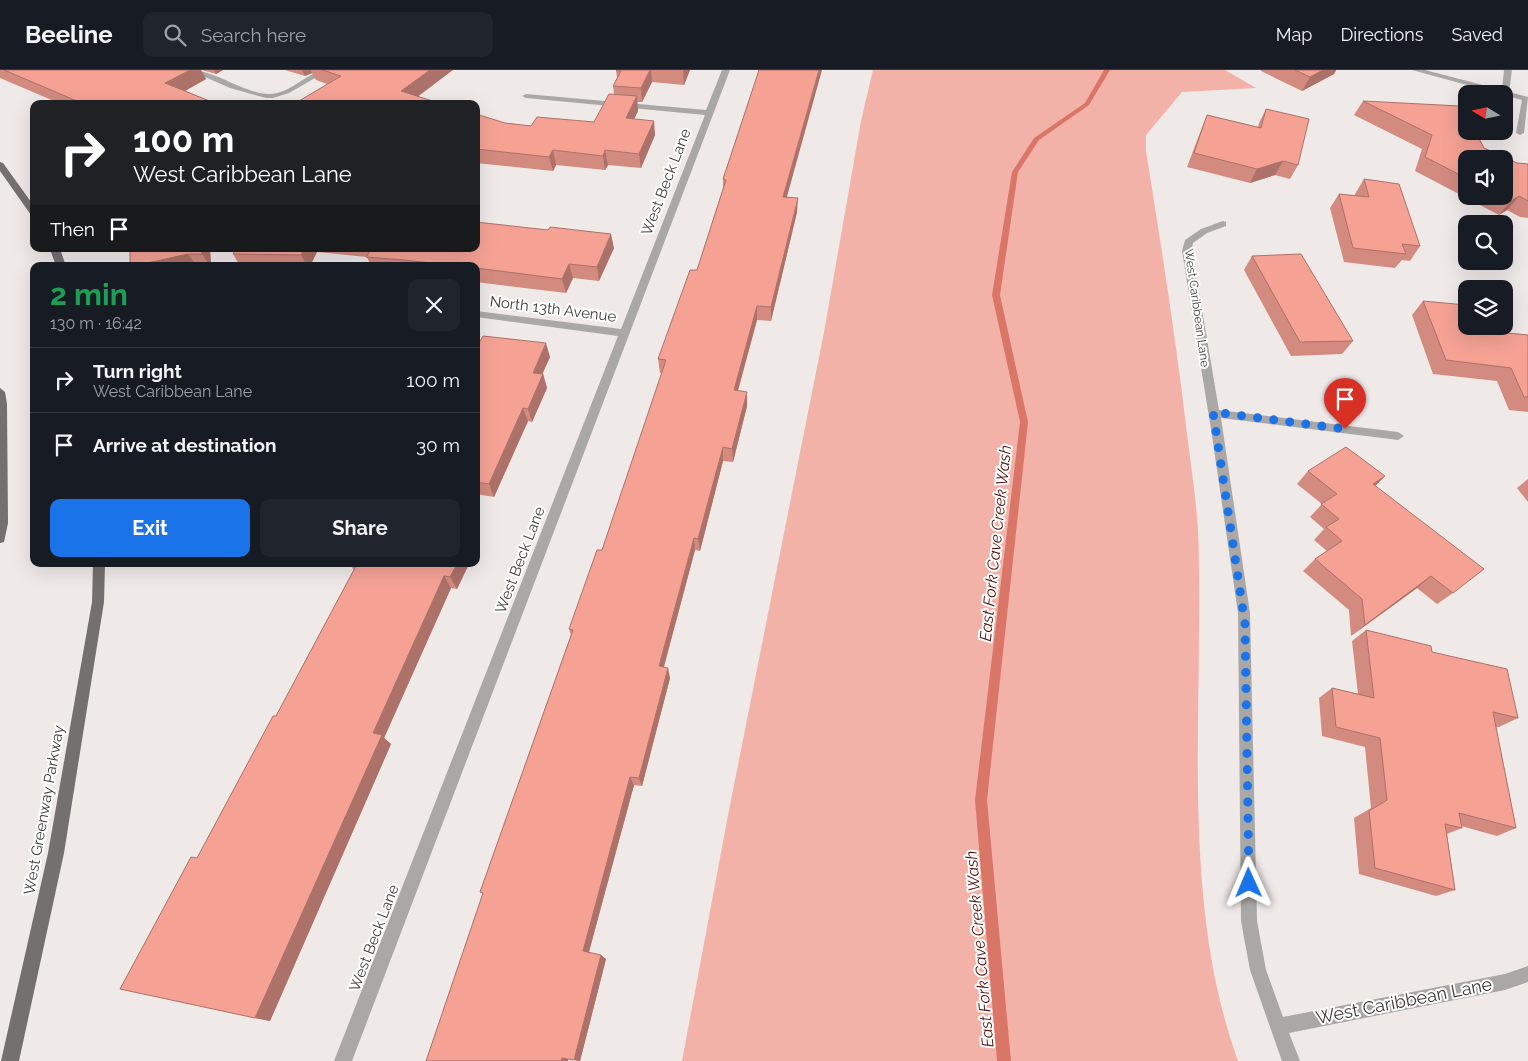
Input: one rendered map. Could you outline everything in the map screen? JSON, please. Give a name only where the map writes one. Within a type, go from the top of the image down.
[{"type":"main road","points":[[0,165],[30,207]]},
{"type":"main road","points":[[0,392],[2,404],[2,523],[0,538]]},
{"type":"main road","name":"West Greenway Parkway","points":[[10,1061],[56,852],[98,602],[99,567]]},
{"type":"street","points":[[193,70],[246,91],[272,96],[303,83],[325,70]]},
{"type":"street","name":"West Beck Lane","points":[[343,1061],[726,70]]},
{"type":"street","points":[[1416,70],[1472,85]]},
{"type":"street","points":[[1506,85],[1508,70]]},
{"type":"street","points":[[526,96],[709,113]]},
{"type":"street","points":[[1513,96],[1527,99],[1520,133]]},
{"type":"street","name":"West Caribbean Lane","points":[[1223,224],[1196,236],[1188,242],[1186,251],[1213,412],[1245,628],[1249,921],[1258,970],[1291,1061]]},
{"type":"street","name":"North 13th Avenue","points":[[480,315],[625,333]]},
{"type":"street","points":[[1213,412],[1398,436]]},
{"type":"street","name":"West Caribbean Lane","points":[[1279,1026],[1504,982],[1528,974]]},
{"type":"shaded area","points":[[873,70],[1225,70],[1256,88],[1182,92],[1146,135],[1146,151],[1173,327],[1198,530],[1198,798],[1201,866],[1207,932],[1219,998],[1238,1061],[682,1061],[729,810],[824,332],[861,121]]},
{"type":"building","points":[[4,70],[190,70],[165,83],[207,100],[75,100]]},
{"type":"building","points":[[322,70],[430,70],[401,91],[429,100],[301,100],[341,76]]},
{"type":"building","points":[[616,70],[650,70],[641,88],[613,86],[621,71]]},
{"type":"building","points":[[759,70],[819,70],[783,197],[798,198],[771,307],[757,306],[734,390],[747,392],[732,449],[723,447],[698,539],[694,538],[659,666],[668,668],[639,778],[630,777],[583,951],[601,955],[574,1060],[562,1058],[561,1061],[426,1061],[483,893],[480,892],[573,630],[569,629],[597,550],[602,550],[666,360],[658,359],[690,270],[697,270],[726,180],[723,179]]},
{"type":"building","points":[[1295,70],[1323,70],[1310,77]]},
{"type":"building","points":[[609,94],[637,96],[626,118],[654,121],[639,154],[605,150],[603,156],[553,150],[549,157],[480,149],[480,115],[505,123],[531,126],[537,117],[594,122]]},
{"type":"building","points":[[1363,101],[1458,106],[1458,140],[1480,140],[1484,148],[1488,150],[1458,150],[1458,174],[1425,157],[1432,135]]},
{"type":"building","points":[[1266,109],[1309,119],[1298,165],[1283,161],[1257,169],[1194,153],[1207,115],[1261,128]]},
{"type":"building","points":[[1513,161],[1528,164],[1528,201],[1519,196],[1513,200]]},
{"type":"building","points":[[1364,179],[1399,184],[1420,246],[1402,244],[1406,254],[1353,248],[1339,194],[1369,197]]},
{"type":"building","points":[[480,222],[548,230],[550,227],[611,234],[597,267],[569,264],[562,279],[480,269],[480,262],[422,262],[366,257],[370,252],[480,252]]},
{"type":"building","points":[[130,252],[202,252],[202,254],[188,254],[152,262],[130,262]]},
{"type":"building","points":[[234,252],[302,252],[301,255],[233,254]]},
{"type":"building","points":[[1301,254],[1353,341],[1300,342],[1252,256]]},
{"type":"building","points":[[1423,301],[1458,304],[1458,335],[1528,335],[1528,397],[1524,397],[1511,368],[1446,360]]},
{"type":"building","points":[[483,336],[546,343],[533,373],[543,374],[528,409],[523,408],[489,484],[480,483],[480,341]]},
{"type":"building","points":[[1346,447],[1385,476],[1373,484],[1484,569],[1453,593],[1431,576],[1365,625],[1362,599],[1315,559],[1342,541],[1326,527],[1339,519],[1321,504],[1337,494],[1308,471]]},
{"type":"building","points":[[355,567],[455,567],[450,577],[444,576],[373,733],[382,735],[255,1018],[120,989],[191,857],[197,858],[273,716],[276,716]]},
{"type":"building","points":[[1366,630],[1431,646],[1432,652],[1507,669],[1518,718],[1493,712],[1516,828],[1459,813],[1462,828],[1445,824],[1455,890],[1375,868],[1369,811],[1387,800],[1380,738],[1336,727],[1332,688],[1374,698]]},
{"type":"waterway","name":"East Fork Cave Creek Wash","points":[[1004,1061],[981,800],[1024,422],[996,295],[1015,172],[1036,139],[1087,104],[1107,70]]},
{"type":"route","points":[[1249,883],[1246,635],[1213,412],[1345,429]]}]
